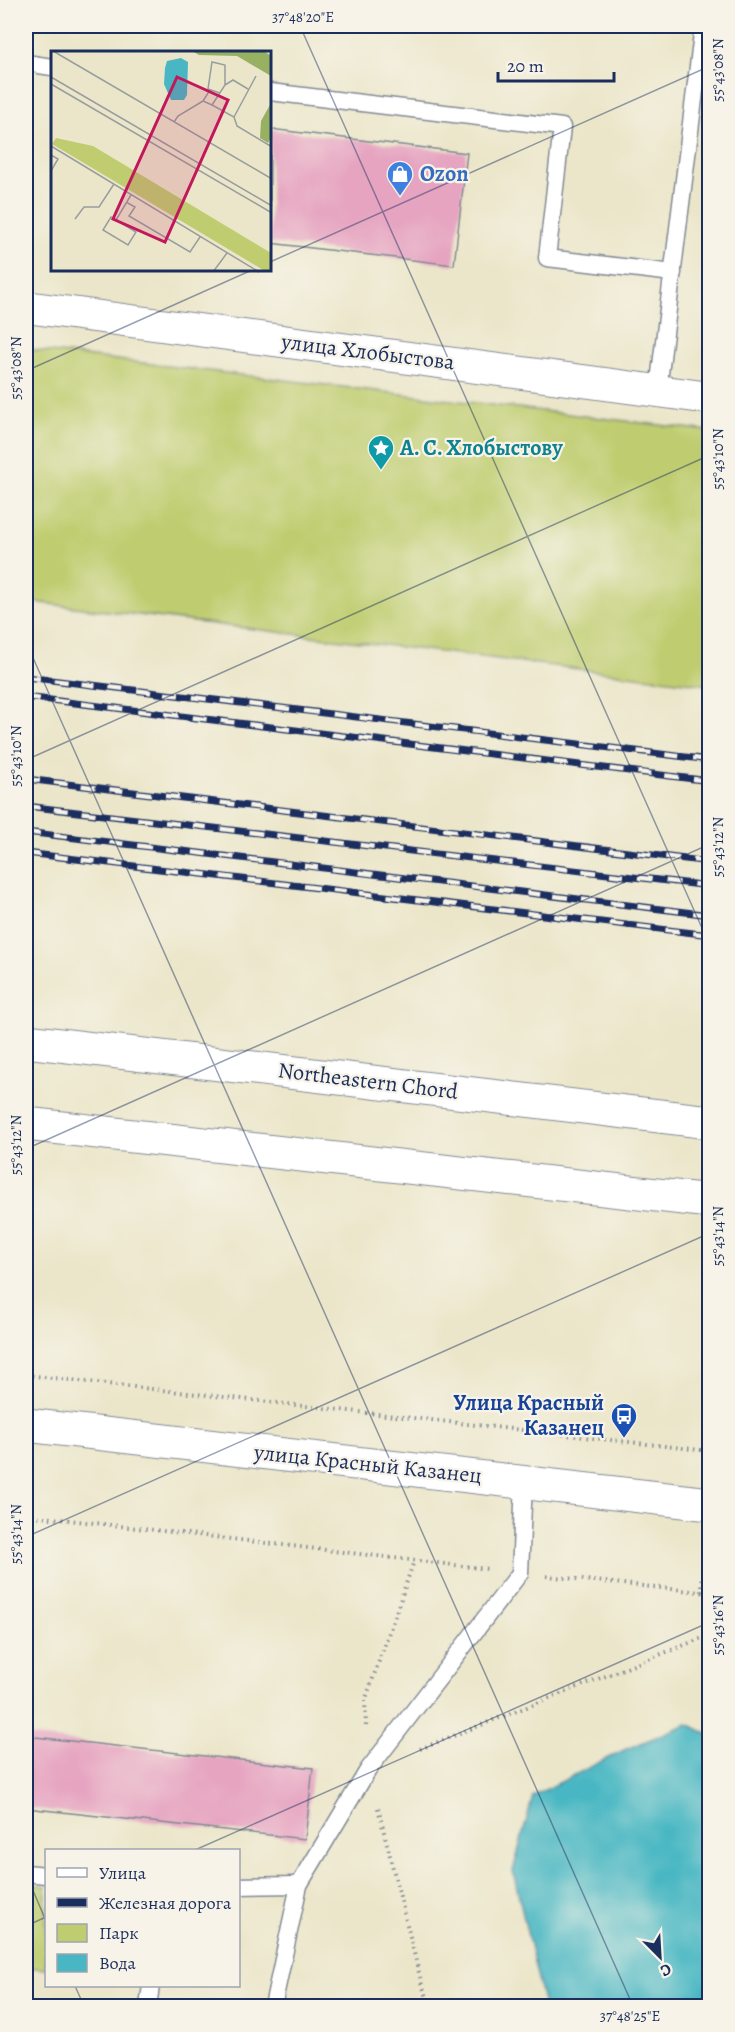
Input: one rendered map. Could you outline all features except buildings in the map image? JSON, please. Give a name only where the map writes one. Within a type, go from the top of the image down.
[{"type":"main road","name":"Northeastern Chord","points":[[26,1041],[710,1122]]},
{"type":"main road","points":[[26,1124],[710,1201]]},
{"type":"main road","name":"улица Красный Казанец","points":[[26,1425],[524,1482],[708,1519]]},
{"type":"street","name":"улица Хлобыстова","points":[[26,308],[710,398]]},
{"type":"lane","points":[[658,390],[703,26]]},
{"type":"lane","points":[[26,63],[51,67]]},
{"type":"lane","points":[[272,92],[562,127],[547,258],[673,273]]},
{"type":"lane","points":[[273,2007],[299,1885],[368,1770],[520,1573],[524,1482]]},
{"type":"lane","points":[[26,1873],[45,1875]]},
{"type":"lane","points":[[240,1886],[299,1885]]},
{"type":"lane","points":[[148,2007],[151,1987]]},
{"type":"path","points":[[26,1375],[710,1451]]},
{"type":"path","points":[[26,1515],[710,1593]]},
{"type":"path","points":[[701,1592],[708,1519]]},
{"type":"path","points":[[414,1561],[365,1701],[368,1770],[422,1985],[431,2007]]},
{"type":"path","points":[[368,1770],[710,1635]]},
{"type":"green space","points":[[26,349],[709,431],[709,685],[26,601]]},
{"type":"green space","points":[[26,1884],[45,1886],[45,1969],[26,1967]]},
{"type":"water","points":[[687,1724],[709,1734],[709,2006],[544,2006],[513,1871],[533,1796],[622,1751]]},
{"type":"railway","points":[[26,677],[710,760]]},
{"type":"railway","points":[[26,697],[710,781]]},
{"type":"railway","points":[[26,779],[710,862]]},
{"type":"railway","points":[[26,806],[710,886]]},
{"type":"railway","points":[[26,832],[710,915]]},
{"type":"railway","points":[[26,853],[710,935]]},
{"type":"place","name":"Ozon","points":[[400,197]]},
{"type":"place","name":"А. С. Хлобыстову","points":[[381,471]]},
{"type":"place","name":"Улица Красный Казанец","points":[[624,1439]]}]
